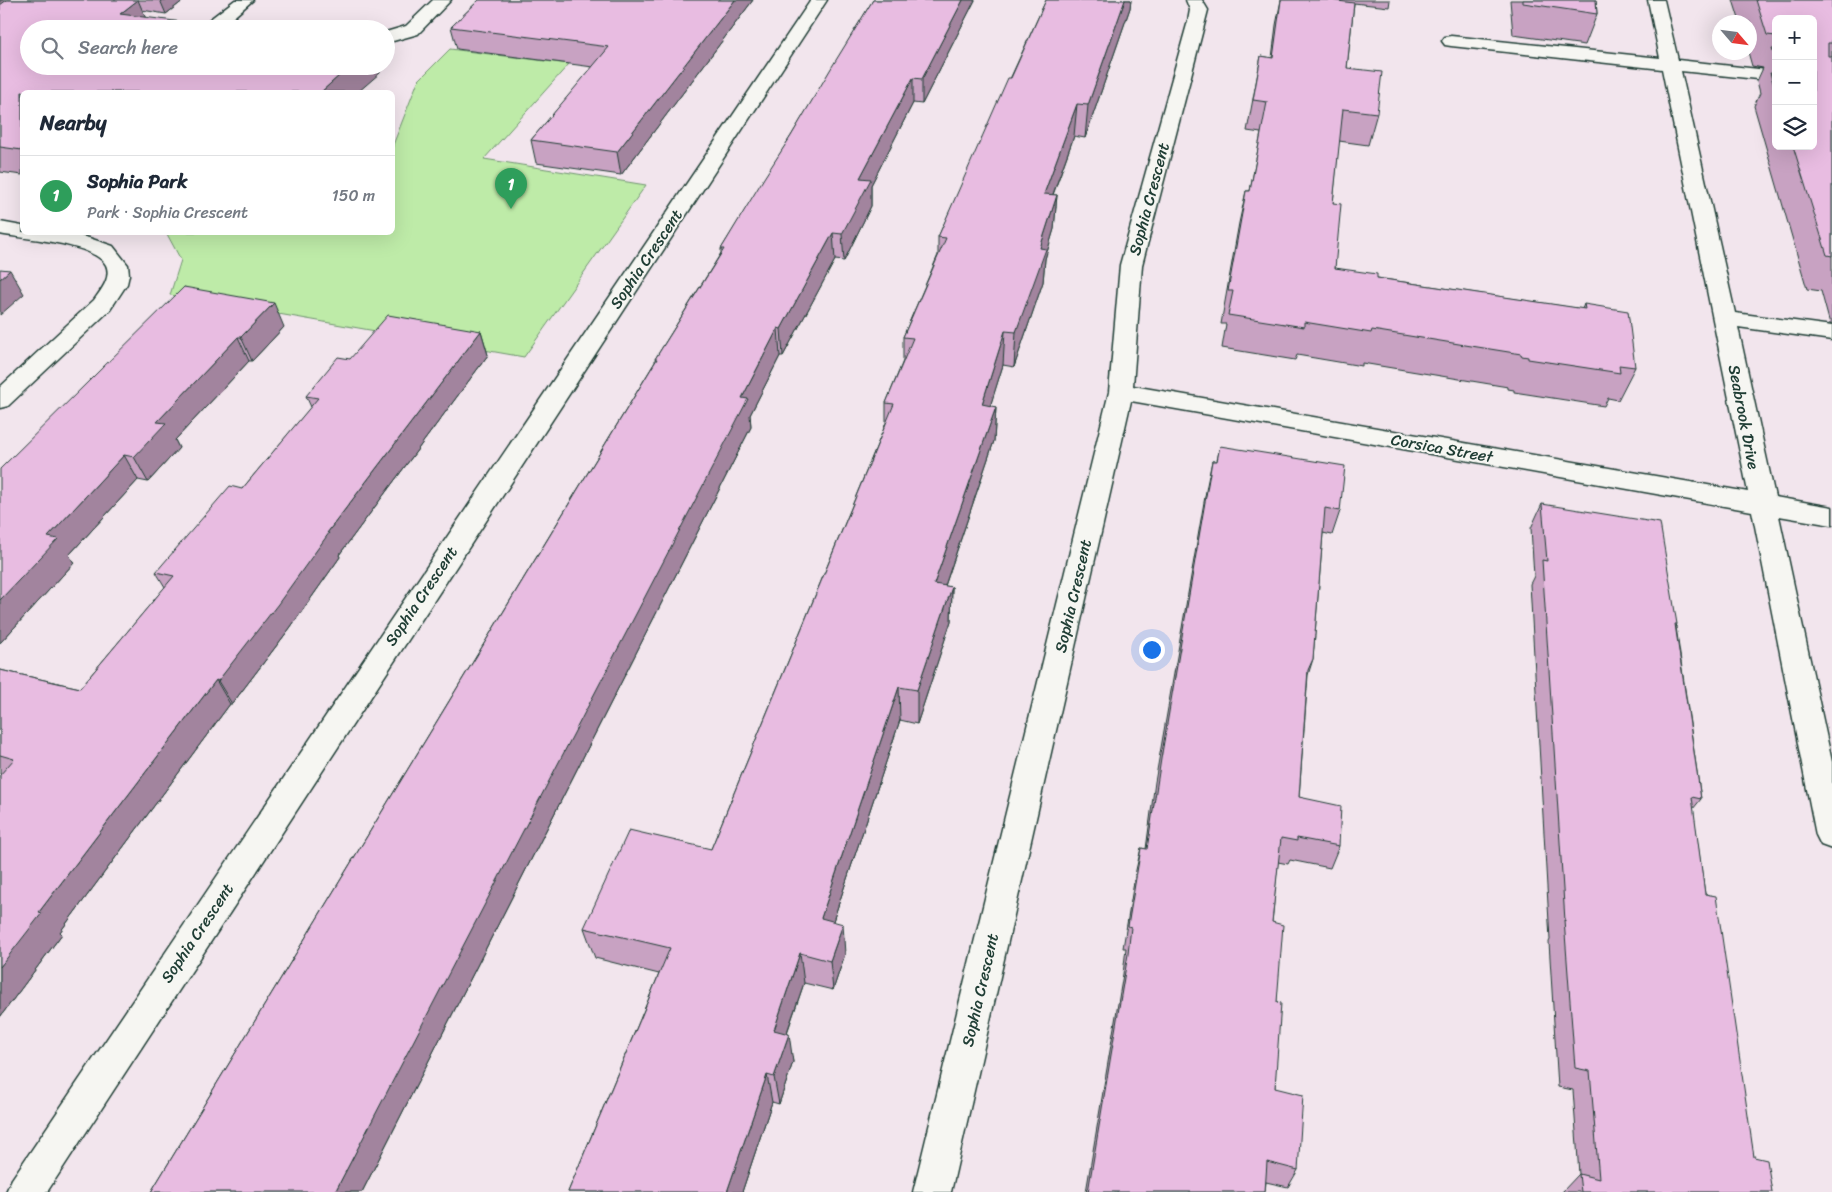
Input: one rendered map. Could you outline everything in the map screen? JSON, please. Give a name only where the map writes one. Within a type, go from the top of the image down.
[{"type":"street","points":[[220,20],[245,0]]},
{"type":"street","points":[[395,35],[412,30],[443,0]]},
{"type":"street","name":"Sophia Crescent","points":[[25,1192],[819,0]]},
{"type":"street","name":"Sophia Crescent","points":[[932,1192],[1121,392],[1131,266],[1197,21],[1199,10],[1194,0]]},
{"type":"street","name":"Seabrook Drive","points":[[1656,0],[1832,834]]},
{"type":"street","points":[[1451,41],[1772,76]]},
{"type":"street","points":[[0,228],[20,231]]},
{"type":"street","points":[[0,400],[102,305],[116,284],[118,275],[117,265],[105,251],[82,242],[41,235]]},
{"type":"street","points":[[1724,318],[1832,333]]},
{"type":"street","name":"Corsica Street","points":[[1121,392],[1832,516]]},
{"type":"green space","points":[[450,49],[569,64],[484,159],[646,185],[524,357],[170,295],[181,260],[168,235],[395,235],[395,140],[418,81]]},
{"type":"building","points":[[7,0],[138,0],[120,14],[167,20],[20,20],[20,75],[340,75],[323,90],[20,90],[20,150],[0,147],[0,5]]},
{"type":"building","points":[[479,0],[735,0],[617,152],[531,140],[609,47],[451,27]]},
{"type":"building","points":[[873,0],[963,0],[922,79],[913,78],[860,178],[871,179],[842,234],[833,233],[781,329],[778,328],[742,398],[748,399],[335,1192],[151,1192],[657,359],[655,359],[724,249],[721,249]]},
{"type":"building","points":[[1046,0],[1125,0],[1088,105],[1077,104],[1044,194],[1057,195],[1040,248],[1046,249],[1016,332],[1005,331],[982,404],[996,407],[934,584],[952,587],[917,690],[899,687],[821,918],[843,924],[830,961],[800,953],[774,1030],[789,1034],[774,1077],[767,1075],[727,1192],[568,1192],[670,948],[584,928],[629,830],[711,849],[894,404],[886,403],[913,338],[903,337],[946,238],[938,237],[1008,78],[1011,78]]},
{"type":"building","points":[[1281,0],[1329,0],[1354,3],[1347,68],[1382,72],[1377,113],[1343,109],[1333,203],[1341,204],[1335,268],[1377,274],[1377,278],[1585,309],[1584,304],[1628,311],[1635,367],[1619,365],[1620,373],[1528,359],[1528,357],[1521,354],[1372,330],[1371,333],[1304,322],[1304,327],[1228,315],[1233,291],[1228,291],[1246,191],[1250,191],[1267,102],[1253,100],[1261,56],[1273,58]]},
{"type":"building","points":[[1523,0],[1596,0],[1597,14],[1523,3]]},
{"type":"building","points":[[1756,0],[1832,0],[1832,43],[1828,43],[1828,56],[1832,56],[1832,256],[1827,255],[1794,150],[1817,150],[1817,15],[1772,15],[1772,36],[1767,35]]},
{"type":"building","points":[[0,269],[10,270],[0,279]]},
{"type":"building","points":[[184,287],[274,303],[241,337],[238,337],[157,422],[166,423],[134,457],[124,455],[48,537],[58,539],[0,600],[0,469]]},
{"type":"building","points":[[388,315],[481,331],[327,533],[329,533],[278,604],[218,681],[216,680],[39,912],[42,913],[0,967],[0,775],[14,759],[0,755],[0,670],[80,688],[174,576],[156,572],[230,486],[242,489],[318,398],[306,396],[338,357],[350,359]]},
{"type":"building","points":[[1220,446],[1345,466],[1340,511],[1325,508],[1313,659],[1308,670],[1299,797],[1341,806],[1339,846],[1297,838],[1297,841],[1281,838],[1272,922],[1283,925],[1277,1002],[1281,1003],[1275,1088],[1303,1095],[1298,1170],[1267,1162],[1265,1192],[1088,1192],[1128,954],[1131,927],[1128,926],[1141,848],[1147,849],[1212,461],[1217,461]]},
{"type":"building","points":[[1542,504],[1660,523],[1677,624],[1675,624],[1701,799],[1692,797],[1705,894],[1716,896],[1754,1157],[1767,1160],[1772,1192],[1581,1192],[1579,1174],[1599,1179],[1590,1071],[1575,1068],[1542,560],[1547,561]]},
{"type":"place","name":"Sophia Park","points":[[511,209]]}]
